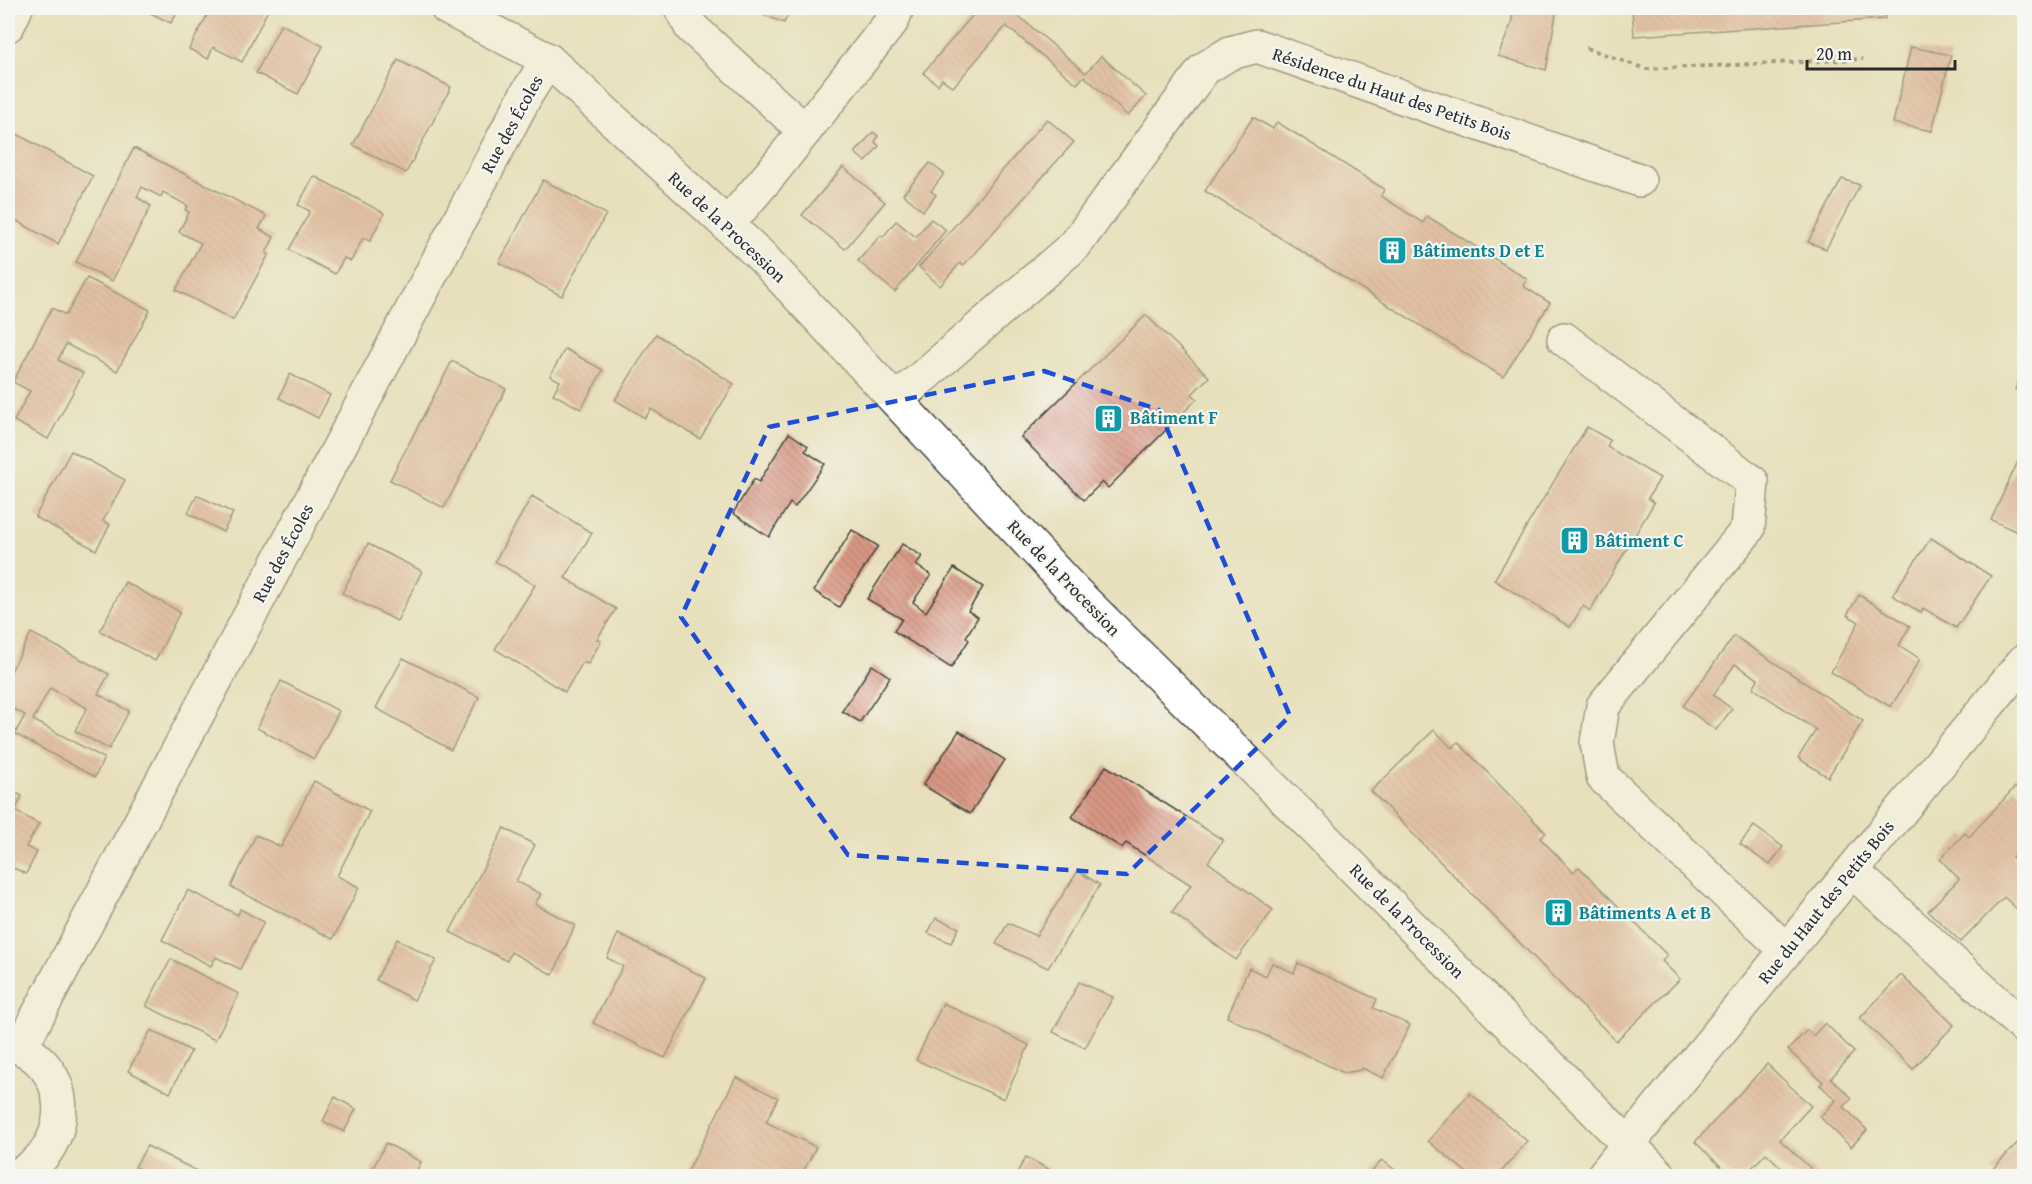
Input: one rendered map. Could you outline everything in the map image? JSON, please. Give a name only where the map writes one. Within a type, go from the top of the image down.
[{"type":"street","points":[[8,25],[16,8]]},
{"type":"street","name":"Rue de la Procession","points":[[447,8],[548,60],[762,256],[1073,590],[1313,827],[1660,1176]]},
{"type":"street","points":[[681,8],[691,27],[805,131]]},
{"type":"street","points":[[727,225],[892,21],[897,8]]},
{"type":"street","name":"Résidence du Haut des Petits Bois","points":[[896,400],[1075,245],[1204,69],[1230,53],[1257,46],[1639,180]]},
{"type":"street","name":"Rue des Écoles","points":[[16,1176],[31,1169],[48,1152],[58,1130],[60,1106],[54,1082],[40,1062],[14,1045],[526,95],[548,60]]},
{"type":"street","points":[[1564,339],[1752,482],[1748,529],[1603,706],[1597,743],[1603,777],[1786,950]]},
{"type":"street","name":"Rue du Haut des Petits Bois","points":[[1603,1176],[2025,661]]},
{"type":"street","points":[[1852,871],[2025,1027]]},
{"type":"path","points":[[1586,48],[1646,69],[1863,59]]},
{"type":"highlighted area","points":[[1044,371],[1159,410],[1290,716],[1127,874],[848,855],[681,617],[769,427]]},
{"type":"building","points":[[140,8],[180,8],[171,23]]},
{"type":"building","points":[[211,8],[269,8],[242,62],[213,47],[208,59],[189,49]]},
{"type":"building","points":[[746,8],[791,8],[784,23]]},
{"type":"building","points":[[979,8],[1009,8],[1086,73],[1101,56],[1146,96],[1128,116],[1084,76],[1077,84],[1006,26],[953,87],[942,79],[938,85],[923,73]]},
{"type":"building","points":[[1514,8],[1557,8],[1546,70],[1498,56],[1511,25]]},
{"type":"building","points":[[1632,8],[1884,8],[1885,19],[1634,36]]},
{"type":"building","points":[[281,24],[323,46],[298,94],[256,73]]},
{"type":"building","points":[[1911,47],[1951,55],[1932,131],[1893,123]]},
{"type":"building","points":[[398,60],[451,87],[406,173],[353,145]]},
{"type":"building","name":"Bâtiments D et E","points":[[1253,117],[1273,129],[1277,122],[1384,189],[1381,196],[1423,223],[1427,216],[1527,279],[1523,286],[1550,303],[1503,377],[1205,191]]},
{"type":"building","points":[[1047,119],[1074,142],[963,266],[960,263],[940,286],[919,267]]},
{"type":"building","points":[[873,132],[878,136],[875,142],[879,146],[866,162],[855,153]]},
{"type":"building","points":[[15,133],[93,176],[58,244],[8,216],[8,149]]},
{"type":"building","points":[[134,148],[266,216],[259,229],[274,237],[266,253],[269,254],[233,320],[176,290],[201,243],[179,232],[189,212],[185,210],[188,206],[163,192],[161,197],[142,187],[137,197],[151,206],[112,281],[76,262]]},
{"type":"building","points":[[930,163],[944,174],[931,191],[936,195],[923,211],[903,194]]},
{"type":"building","points":[[843,167],[885,202],[845,249],[802,215]]},
{"type":"building","points":[[314,176],[384,213],[370,241],[363,238],[351,261],[344,258],[335,274],[289,250],[310,211],[298,205]]},
{"type":"building","points":[[1842,179],[1860,185],[1826,249],[1808,242]]},
{"type":"building","points":[[543,180],[606,214],[562,296],[499,263]]},
{"type":"building","points":[[931,219],[946,230],[895,292],[858,261],[896,221],[916,237]]},
{"type":"building","points":[[87,278],[150,310],[117,371],[66,344],[58,360],[83,373],[48,439],[14,421],[30,391],[13,382],[52,308],[66,315]]},
{"type":"building","name":"Bâtiment F","points":[[1146,315],[1209,377],[1192,394],[1197,399],[1108,488],[1102,482],[1084,500],[1021,437]]},
{"type":"building","points":[[656,334],[734,384],[700,439],[651,409],[645,418],[615,400]]},
{"type":"building","points":[[565,349],[603,370],[581,409],[553,394],[560,381],[550,376]]},
{"type":"building","points":[[452,361],[506,389],[444,508],[390,480]]},
{"type":"building","points":[[2024,366],[2024,393],[2015,389]]},
{"type":"building","points":[[290,374],[330,395],[318,418],[279,398]]},
{"type":"building","name":"Bâtiment C","points":[[1587,427],[1610,440],[1607,447],[1660,478],[1648,498],[1654,503],[1590,611],[1583,606],[1570,627],[1494,580]]},
{"type":"building","points":[[789,433],[808,446],[805,451],[825,464],[795,507],[790,503],[769,537],[733,513],[754,479],[759,482]]},
{"type":"building","points":[[71,451],[125,480],[103,521],[110,525],[96,550],[35,517]]},
{"type":"building","points":[[2020,457],[2024,460],[2024,535],[1991,520]]},
{"type":"building","points":[[197,495],[233,513],[223,532],[188,513]]},
{"type":"building","points":[[532,496],[592,533],[565,578],[616,609],[597,639],[601,641],[588,664],[583,662],[565,692],[495,649],[535,585],[495,561]]},
{"type":"building","points":[[852,530],[878,546],[839,607],[814,591]]},
{"type":"building","points":[[1931,538],[1991,576],[1956,628],[1923,608],[1921,613],[1892,595]]},
{"type":"building","points":[[368,544],[422,571],[397,621],[342,593]]},
{"type":"building","points":[[902,544],[922,556],[916,565],[931,575],[913,602],[926,612],[954,568],[983,587],[968,611],[978,617],[966,637],[969,640],[951,668],[894,631],[902,619],[867,599]]},
{"type":"building","points":[[125,582],[180,612],[155,661],[100,631]]},
{"type":"building","points":[[1859,595],[1910,626],[1899,645],[1920,659],[1891,707],[1831,672],[1859,622],[1847,615]]},
{"type":"building","points":[[31,633],[109,674],[98,694],[129,711],[109,749],[75,731],[87,708],[50,688],[33,720],[104,758],[95,777],[15,734],[25,715],[8,706],[8,677]]},
{"type":"building","points":[[1734,636],[1863,721],[1828,777],[1798,758],[1816,730],[1753,688],[1758,679],[1735,664],[1713,695],[1732,709],[1716,730],[1683,706]]},
{"type":"building","points":[[403,658],[479,697],[451,750],[376,708]]},
{"type":"building","points":[[872,665],[890,677],[860,722],[842,711]]},
{"type":"building","points":[[281,681],[339,711],[314,759],[257,728]]},
{"type":"building","name":"Bâtiments A et B","points":[[1434,730],[1452,748],[1458,742],[1546,833],[1540,838],[1573,872],[1579,867],[1667,955],[1662,961],[1680,979],[1616,1041],[1371,791]]},
{"type":"building","points":[[959,731],[1005,760],[970,814],[923,785]]},
{"type":"building","points":[[1106,766],[1223,840],[1208,862],[1273,910],[1236,960],[1172,912],[1191,885],[1126,843],[1122,848],[1072,817]]},
{"type":"building","points":[[314,781],[370,811],[337,876],[359,887],[333,939],[231,887],[256,835],[281,847]]},
{"type":"building","points":[[2015,787],[2024,796],[2024,851],[2021,847],[2012,857],[2024,869],[2024,907],[2020,912],[2004,897],[1961,942],[1928,911],[1959,879],[1940,859],[1965,833],[1969,837]]},
{"type":"building","points":[[8,788],[22,796],[15,811],[39,824],[26,847],[37,852],[26,874],[14,868],[13,871],[8,868]]},
{"type":"building","points":[[1754,826],[1783,847],[1770,865],[1740,844]]},
{"type":"building","points":[[504,828],[535,845],[516,881],[541,894],[535,904],[575,925],[553,975],[511,952],[507,961],[450,932]]},
{"type":"building","points":[[1078,871],[1100,885],[1048,968],[996,944],[1008,923],[1036,936]]},
{"type":"building","points":[[188,890],[238,915],[240,909],[264,922],[240,969],[216,957],[211,966],[162,940]]},
{"type":"building","points":[[936,918],[959,928],[951,943],[928,933]]},
{"type":"building","points":[[618,934],[706,978],[665,1058],[593,1023],[623,966],[607,958]]},
{"type":"building","points":[[397,939],[436,960],[414,1000],[376,980]]},
{"type":"building","points":[[171,959],[239,994],[215,1040],[146,1006]]},
{"type":"building","points":[[1272,963],[1294,973],[1298,963],[1377,999],[1373,1008],[1410,1025],[1383,1078],[1362,1068],[1344,1073],[1227,1017],[1249,968],[1266,976]]},
{"type":"building","points":[[1901,975],[1954,1025],[1913,1069],[1860,1018]]},
{"type":"building","points":[[1079,982],[1113,997],[1085,1048],[1053,1032]]},
{"type":"building","points":[[943,1003],[1029,1045],[1004,1099],[916,1060]]},
{"type":"building","points":[[1825,1023],[1854,1052],[1831,1078],[1852,1098],[1844,1107],[1867,1130],[1851,1147],[1820,1117],[1836,1100],[1820,1085],[1823,1082],[1788,1050],[1807,1030],[1813,1036]]},
{"type":"building","points":[[151,1030],[191,1051],[170,1093],[128,1071]]},
{"type":"building","points":[[1767,1064],[1811,1106],[1780,1140],[1819,1176],[1790,1176],[1766,1153],[1744,1176],[1731,1176],[1695,1142]]},
{"type":"building","points":[[736,1077],[778,1098],[766,1122],[816,1147],[801,1176],[698,1176],[688,1171]]},
{"type":"building","points":[[1470,1093],[1527,1141],[1498,1176],[1471,1176],[1428,1141]]},
{"type":"building","points":[[335,1097],[356,1109],[344,1132],[323,1121]]},
{"type":"building","points":[[2024,1136],[2024,1176],[1997,1176],[1991,1171]]},
{"type":"building","points":[[386,1143],[421,1162],[414,1176],[369,1176]]},
{"type":"building","points":[[147,1146],[207,1176],[137,1176],[141,1170],[135,1167]]},
{"type":"building","points":[[1026,1157],[1061,1176],[1015,1176]]},
{"type":"building","points":[[1382,1160],[1403,1176],[1368,1176]]},
{"type":"place","name":"Bâtiments D et E","points":[[1392,251]]},
{"type":"place","name":"Bâtiment F","points":[[1109,418]]},
{"type":"place","name":"Bâtiment C","points":[[1574,541]]},
{"type":"place","name":"Bâtiments A et B","points":[[1558,913]]}]
